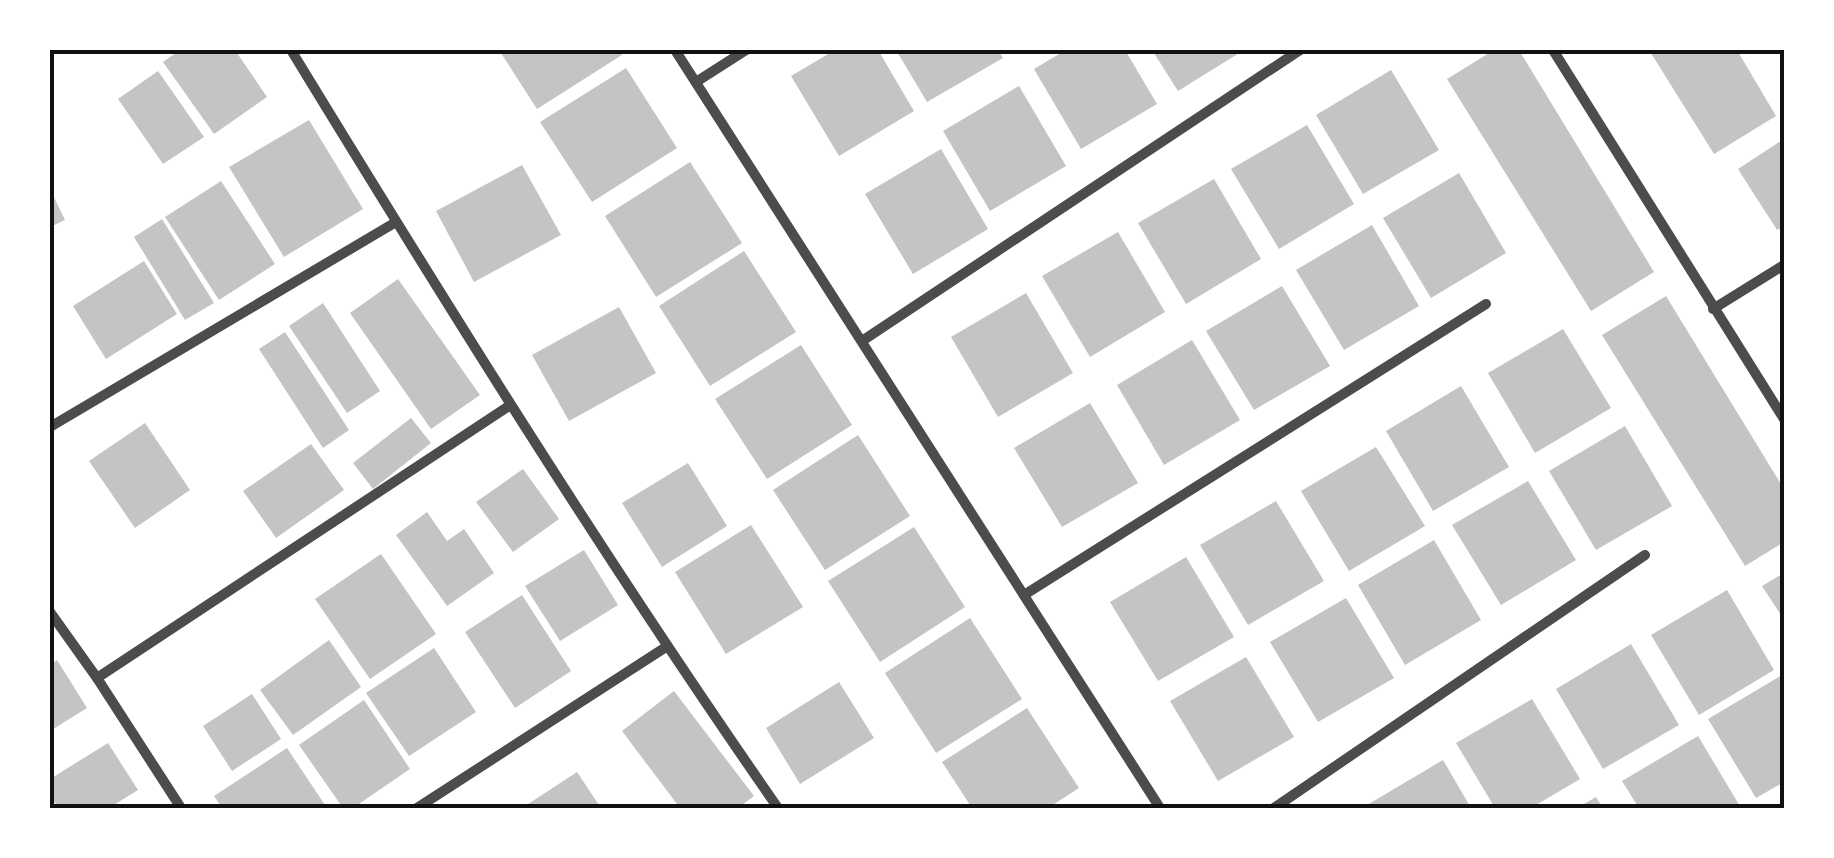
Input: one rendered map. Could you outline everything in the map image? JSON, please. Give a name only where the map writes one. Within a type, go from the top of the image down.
[{"type":"street","points":[[291,50],[509,406],[666,648],[778,808]]},
{"type":"street","points":[[676,50],[1160,808]]},
{"type":"street","points":[[696,82],[746,50]]},
{"type":"street","points":[[862,341],[1300,50]]},
{"type":"street","points":[[1553,50],[1784,420]]},
{"type":"street","points":[[50,427],[396,222]]},
{"type":"street","points":[[1713,308],[1784,266]]},
{"type":"street","points":[[1024,595],[1486,304]]},
{"type":"street","points":[[98,678],[509,406]]},
{"type":"street","points":[[1274,808],[1646,555]]},
{"type":"street","points":[[50,612],[98,678],[181,808]]},
{"type":"street","points":[[417,808],[666,648]]},
{"type":"building","points":[[180,50],[235,50],[267,97],[214,134],[163,62]]},
{"type":"building","points":[[499,50],[619,50],[622,55],[537,109]]},
{"type":"building","points":[[835,50],[878,50],[914,111],[839,156],[791,76]]},
{"type":"building","points":[[896,50],[998,50],[1003,58],[927,102]]},
{"type":"building","points":[[1066,50],[1125,50],[1157,104],[1081,149],[1034,69]]},
{"type":"building","points":[[1152,50],[1244,50],[1178,91]]},
{"type":"building","points":[[1494,50],[1519,50],[1654,272],[1591,311],[1447,79]]},
{"type":"building","points":[[1649,50],[1737,50],[1776,116],[1714,154]]},
{"type":"building","points":[[626,68],[677,148],[592,202],[540,122]]},
{"type":"building","points":[[1391,70],[1439,150],[1363,194],[1316,115]]},
{"type":"building","points":[[158,71],[204,137],[163,164],[118,99]]},
{"type":"building","points":[[1019,86],[1066,166],[990,211],[943,131]]},
{"type":"building","points":[[309,120],[363,209],[284,257],[229,167]]},
{"type":"building","points":[[1307,125],[1354,204],[1279,249],[1231,169]]},
{"type":"building","points":[[1784,139],[1784,226],[1777,230],[1738,169]]},
{"type":"building","points":[[941,149],[988,229],[913,274],[865,194]]},
{"type":"building","points":[[690,162],[742,243],[656,297],[605,216]]},
{"type":"building","points":[[522,165],[561,235],[474,282],[436,211]]},
{"type":"building","points":[[1459,173],[1506,253],[1431,298],[1383,218]]},
{"type":"building","points":[[1214,179],[1261,259],[1186,304],[1138,223]]},
{"type":"building","points":[[221,181],[275,264],[219,300],[165,217]]},
{"type":"building","points":[[50,189],[65,220],[50,227]]},
{"type":"building","points":[[162,219],[214,303],[185,320],[134,237]]},
{"type":"building","points":[[1372,225],[1419,306],[1344,350],[1296,270]]},
{"type":"building","points":[[1118,232],[1165,312],[1090,357],[1042,276]]},
{"type":"building","points":[[744,251],[796,332],[710,386],[659,306]]},
{"type":"building","points":[[144,261],[177,314],[106,359],[73,306]]},
{"type":"building","points":[[398,279],[480,395],[431,429],[350,313]]},
{"type":"building","points":[[1282,286],[1330,366],[1254,410],[1206,331]]},
{"type":"building","points":[[1026,293],[1073,373],[998,417],[951,337]]},
{"type":"building","points":[[1666,296],[1784,489],[1784,542],[1745,566],[1602,335]]},
{"type":"building","points":[[323,303],[380,391],[347,413],[289,326]]},
{"type":"building","points":[[619,307],[656,373],[569,421],[532,355]]},
{"type":"building","points":[[1563,329],[1611,408],[1535,453],[1488,373]]},
{"type":"building","points":[[285,332],[349,430],[323,448],[259,349]]},
{"type":"building","points":[[1192,340],[1240,420],[1164,465],[1117,385]]},
{"type":"building","points":[[801,345],[852,425],[767,479],[715,399]]},
{"type":"building","points":[[1461,386],[1509,467],[1433,511],[1386,431]]},
{"type":"building","points":[[1090,403],[1138,483],[1062,527],[1014,448]]},
{"type":"building","points":[[411,418],[431,443],[373,489],[353,463]]},
{"type":"building","points":[[145,423],[190,490],[135,528],[89,461]]},
{"type":"building","points":[[1625,426],[1672,506],[1596,550],[1549,471]]},
{"type":"building","points":[[858,435],[910,516],[825,570],[773,490]]},
{"type":"building","points":[[311,444],[344,490],[276,538],[243,491]]},
{"type":"building","points":[[1376,447],[1425,526],[1349,571],[1301,491]]},
{"type":"building","points":[[688,463],[727,526],[662,567],[622,503]]},
{"type":"building","points":[[523,469],[559,519],[513,552],[476,502]]},
{"type":"building","points":[[1528,481],[1576,560],[1501,605],[1452,525]]},
{"type":"building","points":[[1276,501],[1324,581],[1248,625],[1200,545]]},
{"type":"building","points":[[427,512],[447,541],[464,529],[494,573],[447,606],[396,535]]},
{"type":"building","points":[[751,525],[803,607],[726,654],[675,572]]},
{"type":"building","points":[[914,527],[965,607],[880,662],[828,581]]},
{"type":"building","points":[[1434,540],[1481,620],[1405,665],[1358,585]]},
{"type":"building","points":[[584,550],[618,605],[560,641],[525,586]]},
{"type":"building","points":[[381,554],[436,634],[370,679],[315,599]]},
{"type":"building","points":[[1186,557],[1234,637],[1158,681],[1110,602]]},
{"type":"building","points":[[1784,573],[1784,620],[1762,586]]},
{"type":"building","points":[[1727,590],[1774,670],[1699,715],[1651,635]]},
{"type":"building","points":[[522,595],[571,671],[515,708],[465,632]]},
{"type":"building","points":[[1346,598],[1394,678],[1318,722],[1270,642]]},
{"type":"building","points":[[970,618],[1022,699],[936,753],[885,673]]},
{"type":"building","points":[[329,640],[361,687],[293,735],[260,690]]},
{"type":"building","points":[[1631,644],[1679,725],[1603,769],[1556,689]]},
{"type":"building","points":[[434,648],[476,712],[409,756],[366,693]]},
{"type":"building","points":[[1246,657],[1294,737],[1218,781],[1170,701]]},
{"type":"building","points":[[57,660],[87,708],[50,731],[50,665]]},
{"type":"building","points":[[1784,674],[1784,782],[1756,798],[1708,719]]},
{"type":"building","points":[[839,682],[874,738],[800,784],[766,728]]},
{"type":"building","points":[[674,691],[754,796],[738,808],[680,808],[622,731]]},
{"type":"building","points":[[252,694],[281,739],[232,771],[203,726]]},
{"type":"building","points":[[1532,699],[1580,779],[1531,808],[1495,808],[1456,743]]},
{"type":"building","points":[[364,700],[410,769],[353,808],[343,808],[299,745]]},
{"type":"building","points":[[1027,708],[1079,788],[1048,808],[972,808],[942,762]]},
{"type":"building","points":[[1698,736],[1741,808],[1639,808],[1622,781]]},
{"type":"building","points":[[108,743],[138,790],[109,808],[58,808],[50,795],[50,779]]},
{"type":"building","points":[[287,748],[327,808],[222,808],[214,796]]},
{"type":"building","points":[[1443,760],[1471,808],[1367,805]]},
{"type":"building","points":[[577,772],[601,808],[522,808]]},
{"type":"building","points":[[1596,797],[1603,808],[1577,808]]}]
